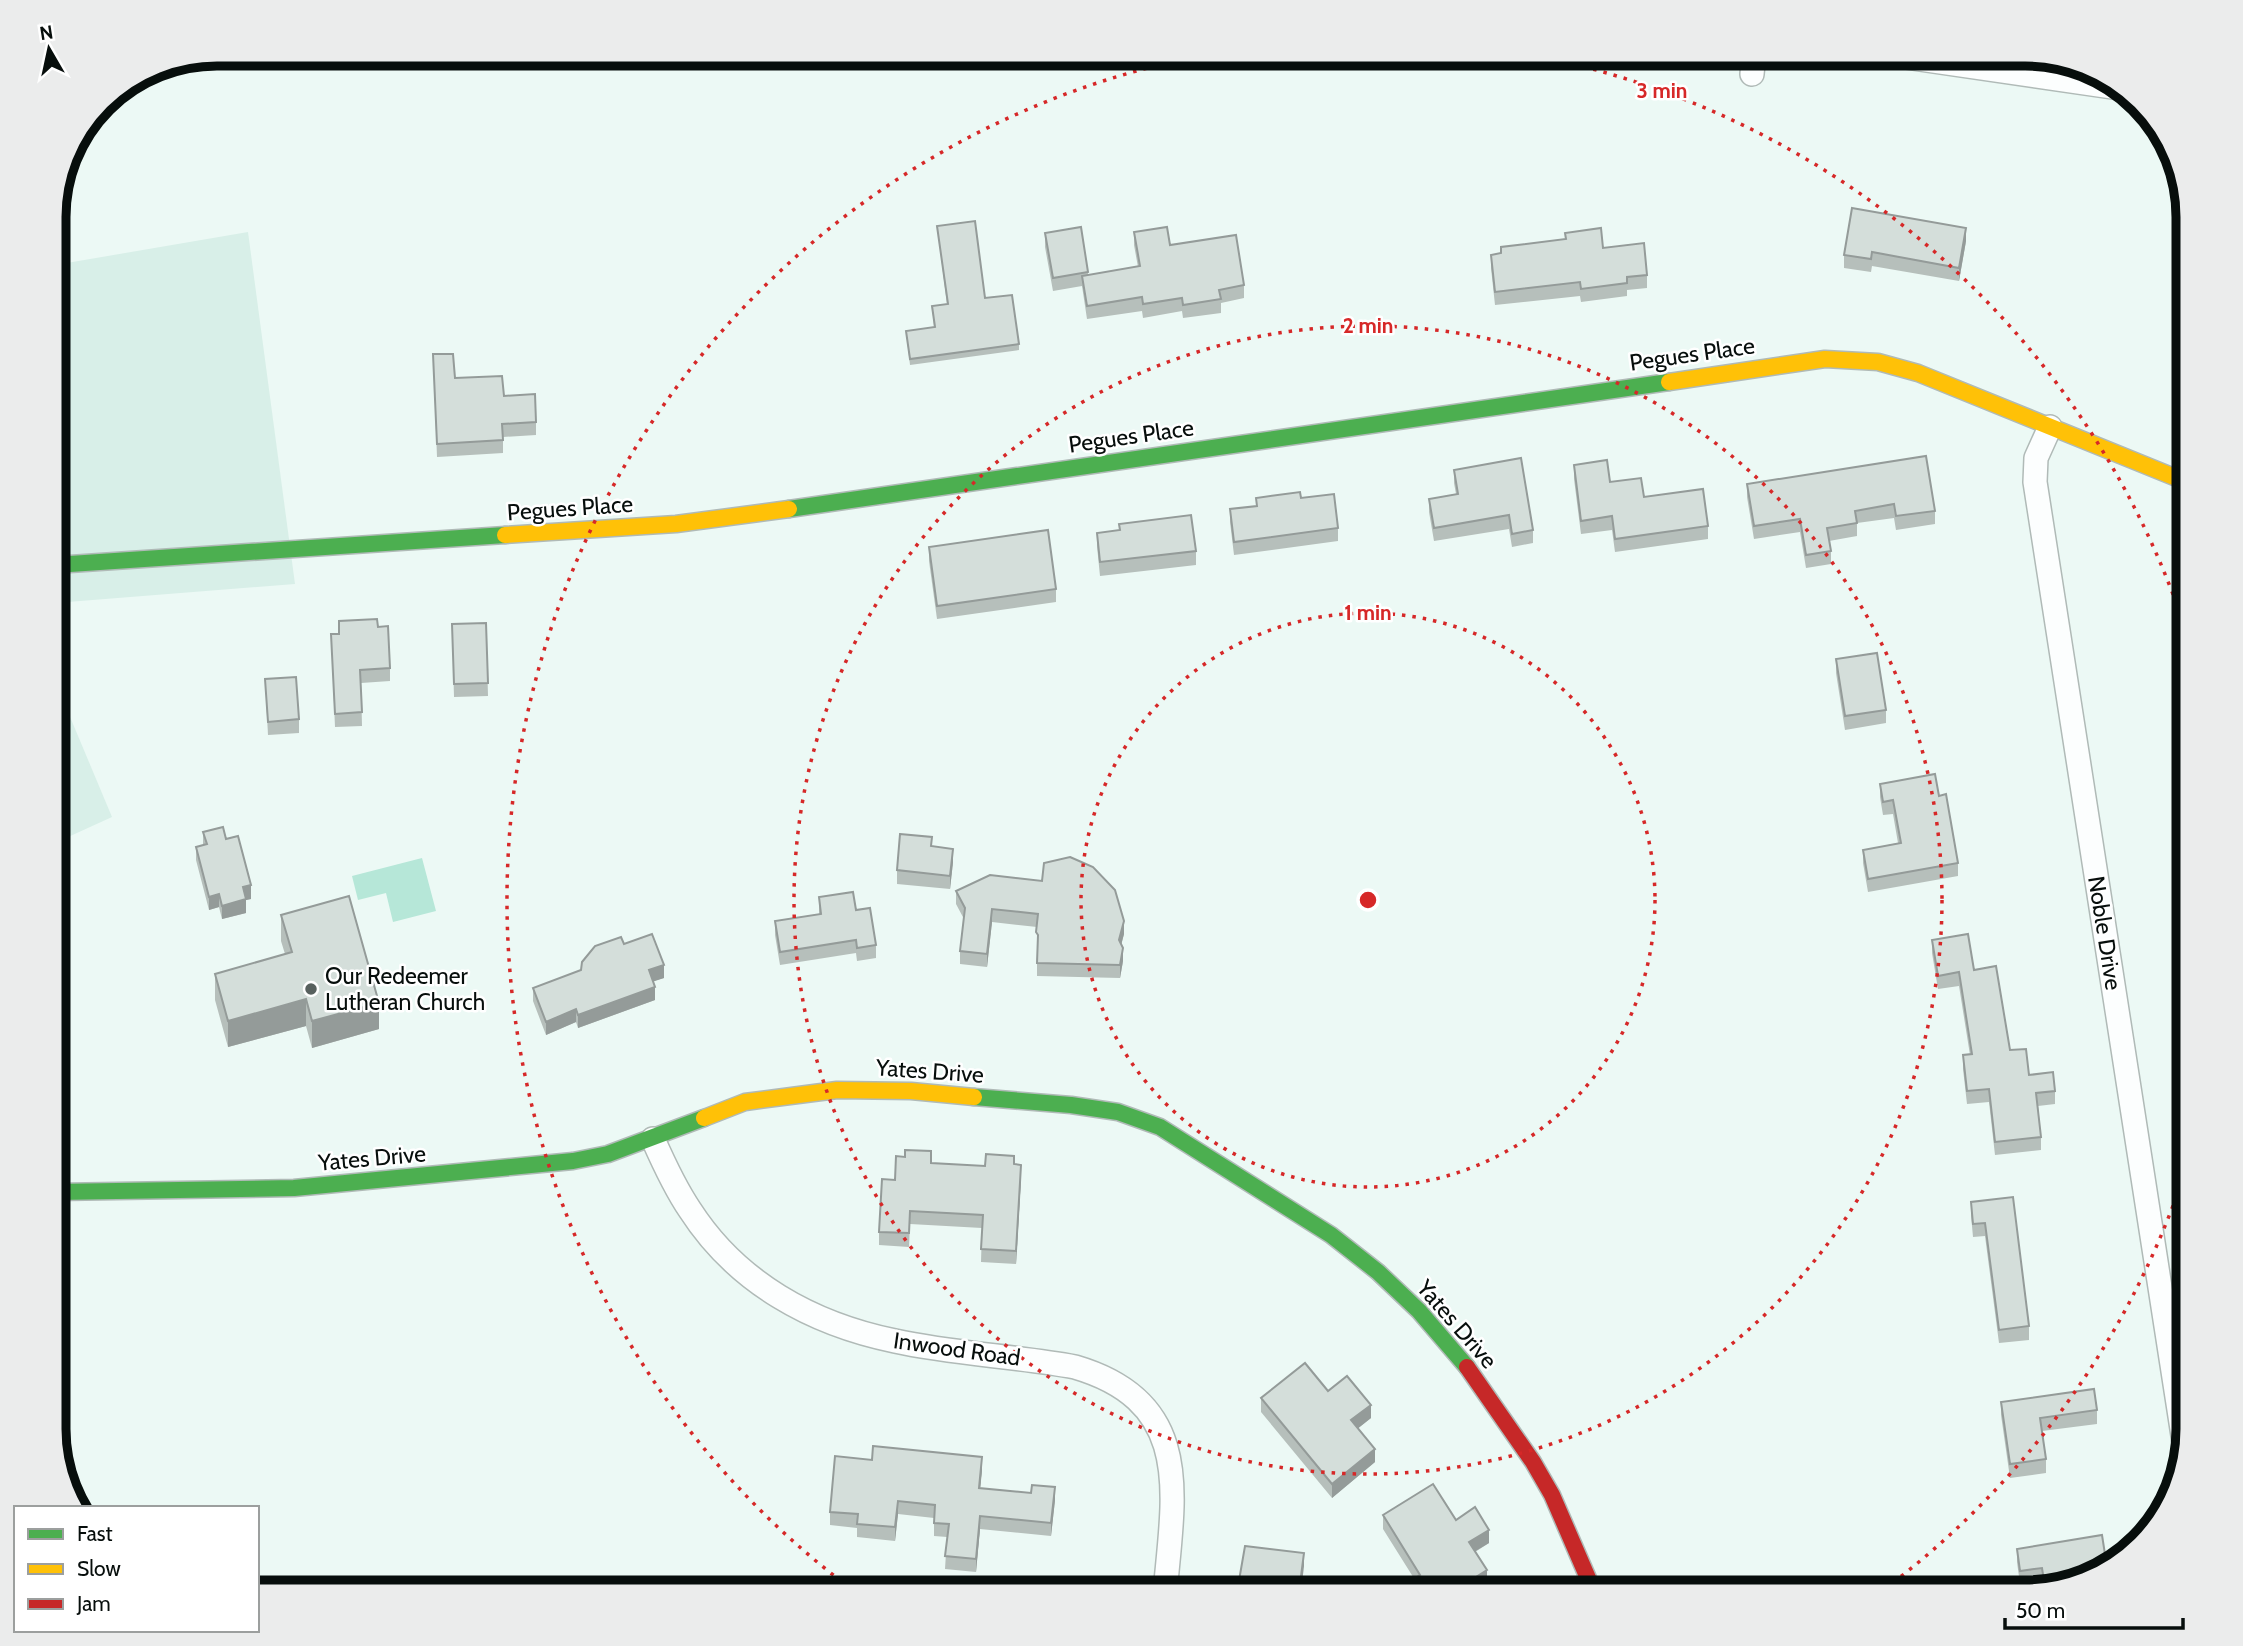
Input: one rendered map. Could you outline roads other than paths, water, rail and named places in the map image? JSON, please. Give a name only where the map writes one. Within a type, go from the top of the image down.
[{"type":"street","points":[[1968,66],[2097,85]]},
{"type":"street","name":"Pegues Place","points":[[67,564],[676,524],[1825,359],[1860,360],[1909,370],[2176,478]]},
{"type":"street","name":"Noble Drive","points":[[2050,427],[2036,458],[2035,482],[2176,1390]]},
{"type":"street","name":"Yates Drive","points":[[67,1192],[294,1188],[573,1161],[608,1154],[653,1139],[745,1102],[801,1093],[849,1090],[911,1091],[1071,1105],[1118,1112],[1160,1127],[1331,1235],[1378,1272],[1419,1311],[1468,1368],[1534,1462],[1552,1495],[1588,1579]]},
{"type":"street","name":"Inwood Road","points":[[653,1139],[676,1188],[710,1236],[763,1288],[795,1307],[834,1323],[897,1342],[1075,1367],[1118,1384],[1140,1401],[1155,1419],[1163,1437],[1172,1475],[1172,1517],[1166,1579]]},
{"type":"place","name":"Our Redeemer Lutheran Church","points":[[311,989]]}]
